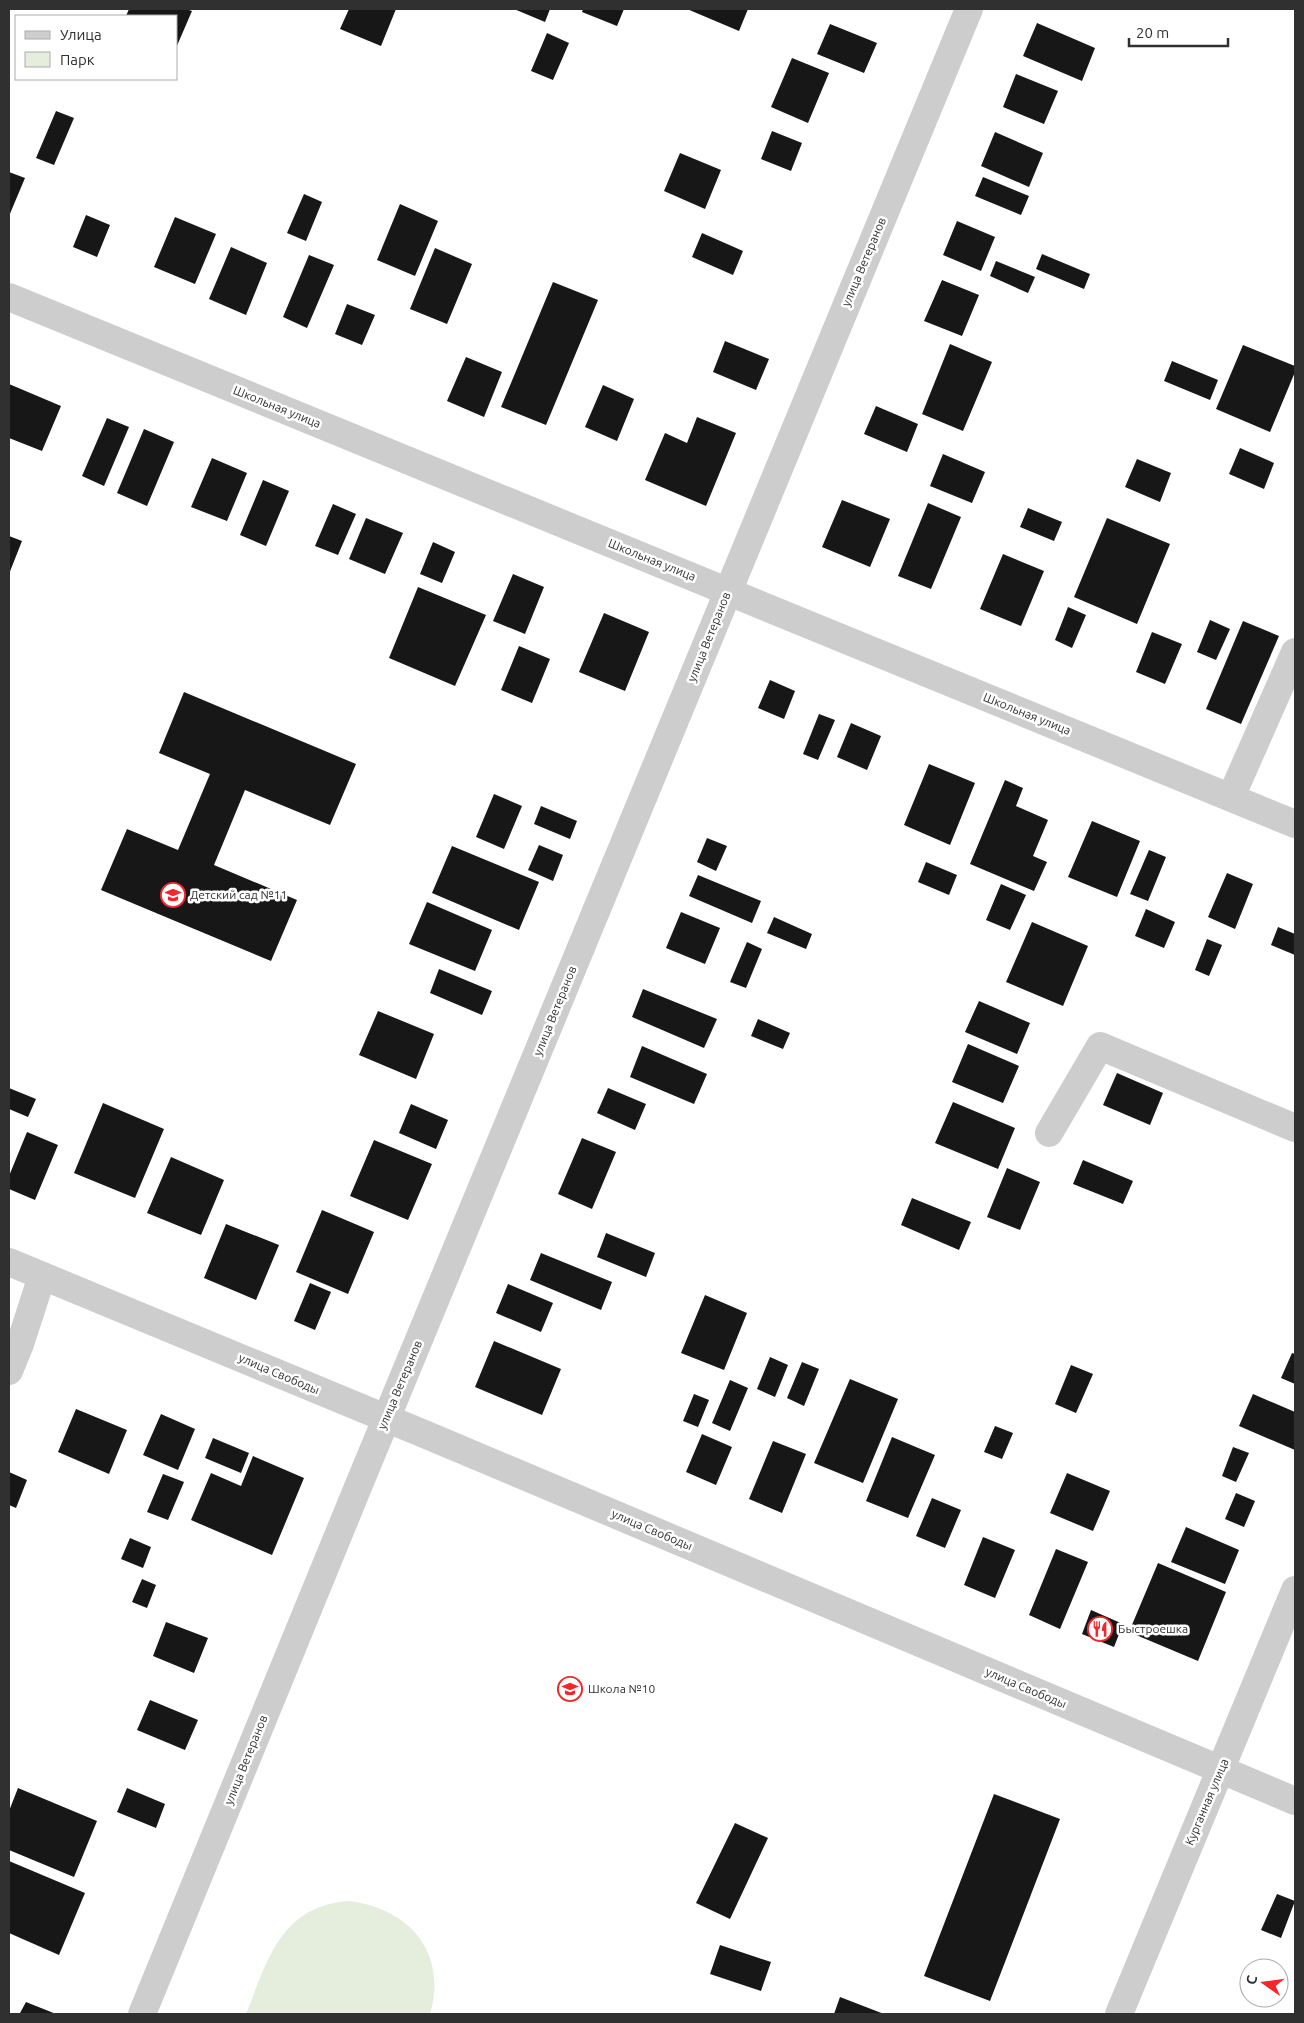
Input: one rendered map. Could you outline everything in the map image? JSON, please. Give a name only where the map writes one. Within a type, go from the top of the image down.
[{"type":"street","name":"улица Ветеранов","points":[[142,2014],[386,1418],[969,9]]},
{"type":"street","name":"Школьная улица","points":[[9,297],[1295,824]]},
{"type":"street","points":[[1232,798],[1295,652]]},
{"type":"street","points":[[1049,1133],[1100,1046],[1295,1128]]},
{"type":"street","name":"улица Свободы","points":[[9,1262],[386,1418],[1295,1801]]},
{"type":"street","points":[[9,1371],[20,1344],[42,1276]]},
{"type":"street","name":"Курганная улица","points":[[1119,2014],[1295,1590]]},
{"type":"green space","points":[[349,1901],[371,1905],[390,1913],[406,1924],[419,1938],[428,1954],[434,1972],[434,1992],[430,2014],[246,2014],[270,1956],[280,1939],[292,1925],[307,1913],[326,1905]]},
{"type":"building","points":[[129,9],[186,9],[192,11],[178,43],[178,15],[126,15]]},
{"type":"building","points":[[349,9],[396,9],[381,46],[340,29]]},
{"type":"building","points":[[514,9],[550,9],[545,22]]},
{"type":"building","points":[[583,9],[624,9],[617,26],[582,12]]},
{"type":"building","points":[[687,9],[748,9],[739,31]]},
{"type":"building","points":[[1037,23],[1095,48],[1082,81],[1023,56]]},
{"type":"building","points":[[830,24],[877,43],[864,73],[817,54]]},
{"type":"building","points":[[547,33],[569,43],[553,80],[531,71]]},
{"type":"building","points":[[792,58],[829,73],[808,123],[771,107]]},
{"type":"building","points":[[1016,74],[1058,91],[1044,124],[1003,107]]},
{"type":"building","points":[[56,111],[74,118],[54,165],[36,158]]},
{"type":"building","points":[[772,131],[802,143],[791,171],[761,159]]},
{"type":"building","points":[[995,132],[1043,153],[1029,187],[981,166]]},
{"type":"building","points":[[680,153],[721,170],[705,209],[664,191]]},
{"type":"building","points":[[9,172],[25,178],[9,216]]},
{"type":"building","points":[[983,177],[1029,196],[1021,215],[975,196]]},
{"type":"building","points":[[304,194],[322,202],[306,241],[287,233]]},
{"type":"building","points":[[400,204],[438,221],[415,276],[377,260]]},
{"type":"building","points":[[86,215],[110,225],[97,257],[73,247]]},
{"type":"building","points":[[175,217],[216,234],[195,284],[154,267]]},
{"type":"building","points":[[957,221],[995,237],[981,271],[943,255]]},
{"type":"building","points":[[702,233],[743,251],[733,275],[692,257]]},
{"type":"building","points":[[231,247],[267,263],[246,315],[209,299]]},
{"type":"building","points":[[435,248],[472,264],[447,324],[410,309]]},
{"type":"building","points":[[1042,254],[1090,274],[1084,289],[1036,269]]},
{"type":"building","points":[[309,255],[334,265],[307,328],[283,317]]},
{"type":"building","points":[[996,261],[1035,277],[1028,293],[990,276]]},
{"type":"building","points":[[942,280],[979,295],[962,336],[924,321]]},
{"type":"building","points":[[553,282],[598,300],[546,425],[501,407]]},
{"type":"building","points":[[347,304],[375,315],[362,345],[335,334]]},
{"type":"building","points":[[725,341],[769,359],[756,390],[713,372]]},
{"type":"building","points":[[950,344],[992,362],[963,431],[922,414]]},
{"type":"building","points":[[1243,345],[1295,366],[1295,372],[1270,432],[1216,409]]},
{"type":"building","points":[[466,357],[502,372],[484,417],[447,401]]},
{"type":"building","points":[[1172,361],[1218,380],[1210,400],[1164,381]]},
{"type":"building","points":[[9,384],[61,406],[42,451],[9,438]]},
{"type":"building","points":[[603,385],[634,399],[617,441],[585,427]]},
{"type":"building","points":[[876,406],[918,424],[907,452],[864,434]]},
{"type":"building","points":[[697,417],[736,433],[706,506],[645,480],[665,433],[687,443]]},
{"type":"building","points":[[107,418],[129,427],[104,486],[82,476]]},
{"type":"building","points":[[144,429],[174,442],[147,506],[117,493]]},
{"type":"building","points":[[1240,448],[1274,463],[1264,489],[1229,474]]},
{"type":"building","points":[[943,454],[985,472],[972,503],[930,486]]},
{"type":"building","points":[[212,458],[247,473],[227,521],[191,507]]},
{"type":"building","points":[[1137,459],[1171,473],[1160,502],[1125,487]]},
{"type":"building","points":[[263,480],[289,491],[266,546],[240,535]]},
{"type":"building","points":[[842,500],[890,519],[870,567],[822,547]]},
{"type":"building","points":[[928,503],[961,517],[931,589],[898,576]]},
{"type":"building","points":[[333,504],[356,514],[338,555],[315,546]]},
{"type":"building","points":[[1028,508],[1062,522],[1054,541],[1020,527]]},
{"type":"building","points":[[366,518],[403,533],[385,574],[349,559]]},
{"type":"building","points":[[1107,518],[1170,544],[1137,624],[1074,597]]},
{"type":"building","points":[[9,536],[22,541],[9,574]]},
{"type":"building","points":[[433,542],[455,552],[442,583],[420,574]]},
{"type":"building","points":[[1003,554],[1044,571],[1021,626],[980,609]]},
{"type":"building","points":[[513,574],[544,587],[525,634],[493,621]]},
{"type":"building","points":[[418,587],[486,615],[455,686],[389,658]]},
{"type":"building","points":[[1068,607],[1086,615],[1072,648],[1055,640]]},
{"type":"building","points":[[604,613],[649,632],[625,691],[579,672]]},
{"type":"building","points":[[1210,620],[1230,629],[1216,660],[1197,652]]},
{"type":"building","points":[[1243,621],[1279,636],[1241,724],[1206,709]]},
{"type":"building","points":[[1152,632],[1182,644],[1165,684],[1136,672]]},
{"type":"building","points":[[519,646],[550,659],[532,703],[501,690]]},
{"type":"building","points":[[770,680],[795,691],[784,719],[758,708]]},
{"type":"building","points":[[184,692],[356,764],[330,825],[245,790],[214,865],[297,900],[271,961],[101,890],[127,829],[178,850],[210,774],[159,753]]},
{"type":"building","points":[[819,714],[835,720],[818,760],[803,754]]},
{"type":"building","points":[[851,723],[881,736],[867,770],[837,757]]},
{"type":"building","points":[[929,764],[975,783],[950,845],[904,825]]},
{"type":"building","points":[[1005,780],[1023,788],[1016,806],[1048,820],[1033,856],[1047,862],[1034,891],[970,864]]},
{"type":"building","points":[[494,794],[522,806],[504,849],[476,837]]},
{"type":"building","points":[[541,806],[577,821],[570,839],[534,824]]},
{"type":"building","points":[[1092,821],[1140,841],[1117,897],[1068,877]]},
{"type":"building","points":[[707,838],[727,846],[716,871],[697,862]]},
{"type":"building","points":[[539,845],[563,855],[553,881],[528,870]]},
{"type":"building","points":[[452,846],[539,882],[519,930],[432,893]]},
{"type":"building","points":[[1149,850],[1166,857],[1148,901],[1130,894]]},
{"type":"building","points":[[926,862],[957,875],[949,895],[918,882]]},
{"type":"building","points":[[1227,873],[1253,884],[1235,929],[1208,917]]},
{"type":"building","points":[[698,875],[761,901],[752,923],[689,896]]},
{"type":"building","points":[[1001,884],[1026,895],[1010,930],[986,920]]},
{"type":"building","points":[[427,902],[492,930],[475,971],[409,944]]},
{"type":"building","points":[[1146,909],[1175,922],[1164,948],[1135,936]]},
{"type":"building","points":[[681,912],[720,928],[705,964],[666,948]]},
{"type":"building","points":[[774,917],[812,934],[806,949],[767,933]]},
{"type":"building","points":[[1032,922],[1088,946],[1063,1006],[1006,982]]},
{"type":"building","points":[[1278,927],[1295,934],[1295,955],[1271,945]]},
{"type":"building","points":[[1207,939],[1222,945],[1209,976],[1195,970]]},
{"type":"building","points":[[747,942],[762,949],[746,988],[730,982]]},
{"type":"building","points":[[439,969],[492,991],[482,1015],[430,993]]},
{"type":"building","points":[[643,989],[717,1019],[704,1048],[632,1017]]},
{"type":"building","points":[[979,1001],[1030,1023],[1017,1054],[965,1032]]},
{"type":"building","points":[[378,1011],[434,1034],[416,1079],[359,1055]]},
{"type":"building","points":[[758,1019],[790,1033],[783,1049],[751,1036]]},
{"type":"building","points":[[968,1044],[1019,1066],[1003,1103],[952,1082]]},
{"type":"building","points":[[642,1046],[707,1074],[694,1104],[630,1077]]},
{"type":"building","points":[[1117,1073],[1163,1093],[1150,1125],[1103,1105]]},
{"type":"building","points":[[9,1088],[36,1099],[28,1117],[9,1109]]},
{"type":"building","points":[[608,1088],[646,1104],[635,1130],[597,1113]]},
{"type":"building","points":[[953,1102],[1015,1128],[998,1169],[935,1143]]},
{"type":"building","points":[[103,1103],[164,1129],[135,1198],[74,1173]]},
{"type":"building","points":[[411,1104],[448,1120],[436,1149],[399,1133]]},
{"type":"building","points":[[27,1132],[58,1145],[35,1200],[9,1189],[9,1176]]},
{"type":"building","points":[[582,1138],[616,1152],[592,1209],[558,1194]]},
{"type":"building","points":[[374,1140],[432,1164],[408,1220],[350,1196]]},
{"type":"building","points":[[171,1157],[224,1180],[201,1235],[147,1213]]},
{"type":"building","points":[[1083,1160],[1133,1181],[1123,1204],[1073,1184]]},
{"type":"building","points":[[1007,1168],[1040,1182],[1020,1230],[987,1217]]},
{"type":"building","points":[[912,1198],[971,1222],[959,1250],[901,1225]]},
{"type":"building","points":[[322,1210],[374,1232],[348,1294],[296,1272]]},
{"type":"building","points":[[226,1224],[279,1245],[256,1300],[204,1278]]},
{"type":"building","points":[[606,1233],[655,1253],[646,1277],[597,1257]]},
{"type":"building","points":[[541,1253],[612,1282],[601,1310],[530,1280]]},
{"type":"building","points":[[310,1283],[331,1292],[315,1330],[294,1321]]},
{"type":"building","points":[[508,1284],[553,1303],[541,1332],[496,1313]]},
{"type":"building","points":[[705,1295],[747,1313],[724,1370],[681,1353]]},
{"type":"building","points":[[494,1341],[561,1369],[542,1415],[475,1387]]},
{"type":"building","points":[[1292,1353],[1295,1354],[1295,1384],[1281,1378]]},
{"type":"building","points":[[770,1357],[788,1365],[775,1397],[757,1389]]},
{"type":"building","points":[[802,1362],[819,1369],[804,1406],[787,1398]]},
{"type":"building","points":[[1071,1365],[1093,1374],[1076,1413],[1055,1404]]},
{"type":"building","points":[[850,1379],[898,1399],[863,1483],[814,1463]]},
{"type":"building","points":[[730,1380],[748,1388],[730,1431],[712,1423]]},
{"type":"building","points":[[694,1394],[709,1400],[698,1427],[683,1421]]},
{"type":"building","points":[[1253,1394],[1295,1412],[1295,1450],[1239,1426]]},
{"type":"building","points":[[76,1409],[127,1430],[109,1474],[58,1452]]},
{"type":"building","points":[[161,1414],[195,1429],[178,1470],[143,1455]]},
{"type":"building","points":[[995,1426],[1013,1433],[1002,1459],[984,1452]]},
{"type":"building","points":[[702,1434],[732,1447],[716,1485],[686,1472]]},
{"type":"building","points":[[892,1437],[935,1455],[908,1518],[866,1501]]},
{"type":"building","points":[[213,1438],[249,1453],[241,1473],[205,1458]]},
{"type":"building","points":[[773,1441],[806,1454],[782,1513],[749,1499]]},
{"type":"building","points":[[1233,1447],[1249,1453],[1236,1482],[1222,1476]]},
{"type":"building","points":[[253,1456],[304,1478],[272,1555],[191,1520],[211,1473],[241,1486]]},
{"type":"building","points":[[9,1472],[27,1480],[16,1508],[9,1505]]},
{"type":"building","points":[[1067,1473],[1110,1491],[1093,1531],[1050,1513]]},
{"type":"building","points":[[163,1474],[184,1482],[168,1520],[147,1512]]},
{"type":"building","points":[[1236,1493],[1255,1501],[1244,1527],[1225,1519]]},
{"type":"building","points":[[932,1498],[961,1510],[945,1548],[916,1536]]},
{"type":"building","points":[[1186,1527],[1239,1550],[1225,1584],[1171,1562]]},
{"type":"building","points":[[983,1537],[1015,1550],[995,1598],[964,1585]]},
{"type":"building","points":[[130,1538],[151,1547],[143,1568],[121,1559]]},
{"type":"building","points":[[1056,1549],[1088,1562],[1060,1629],[1029,1615]]},
{"type":"building","points":[[1158,1563],[1226,1592],[1198,1661],[1129,1632]]},
{"type":"building","points":[[142,1579],[156,1585],[147,1608],[132,1602]]},
{"type":"building","points":[[1091,1610],[1123,1624],[1114,1647],[1082,1634]]},
{"type":"building","points":[[166,1622],[208,1638],[194,1673],[153,1656]]},
{"type":"building","points":[[150,1700],[198,1720],[185,1750],[137,1730]]},
{"type":"building","points":[[18,1788],[97,1821],[74,1877],[9,1850],[9,1811]]},
{"type":"building","points":[[127,1788],[165,1804],[156,1828],[117,1812]]},
{"type":"building","points":[[994,1794],[1060,1819],[990,2001],[924,1976]]},
{"type":"building","points":[[735,1823],[768,1838],[730,1919],[696,1903]]},
{"type":"building","points":[[9,1861],[85,1893],[59,1955],[9,1933]]},
{"type":"building","points":[[1277,1894],[1295,1901],[1281,1938],[1261,1930]]},
{"type":"building","points":[[720,1945],[771,1962],[761,1991],[710,1974]]},
{"type":"building","points":[[840,1997],[884,2014],[834,2014]]},
{"type":"building","points":[[26,2002],[56,2014],[20,2013]]},
{"type":"place","name":"Детский сад №11","points":[[173,895]]},
{"type":"place","name":"Быстроешка","points":[[1100,1629]]},
{"type":"place","name":"Школа №10","points":[[570,1689]]}]
